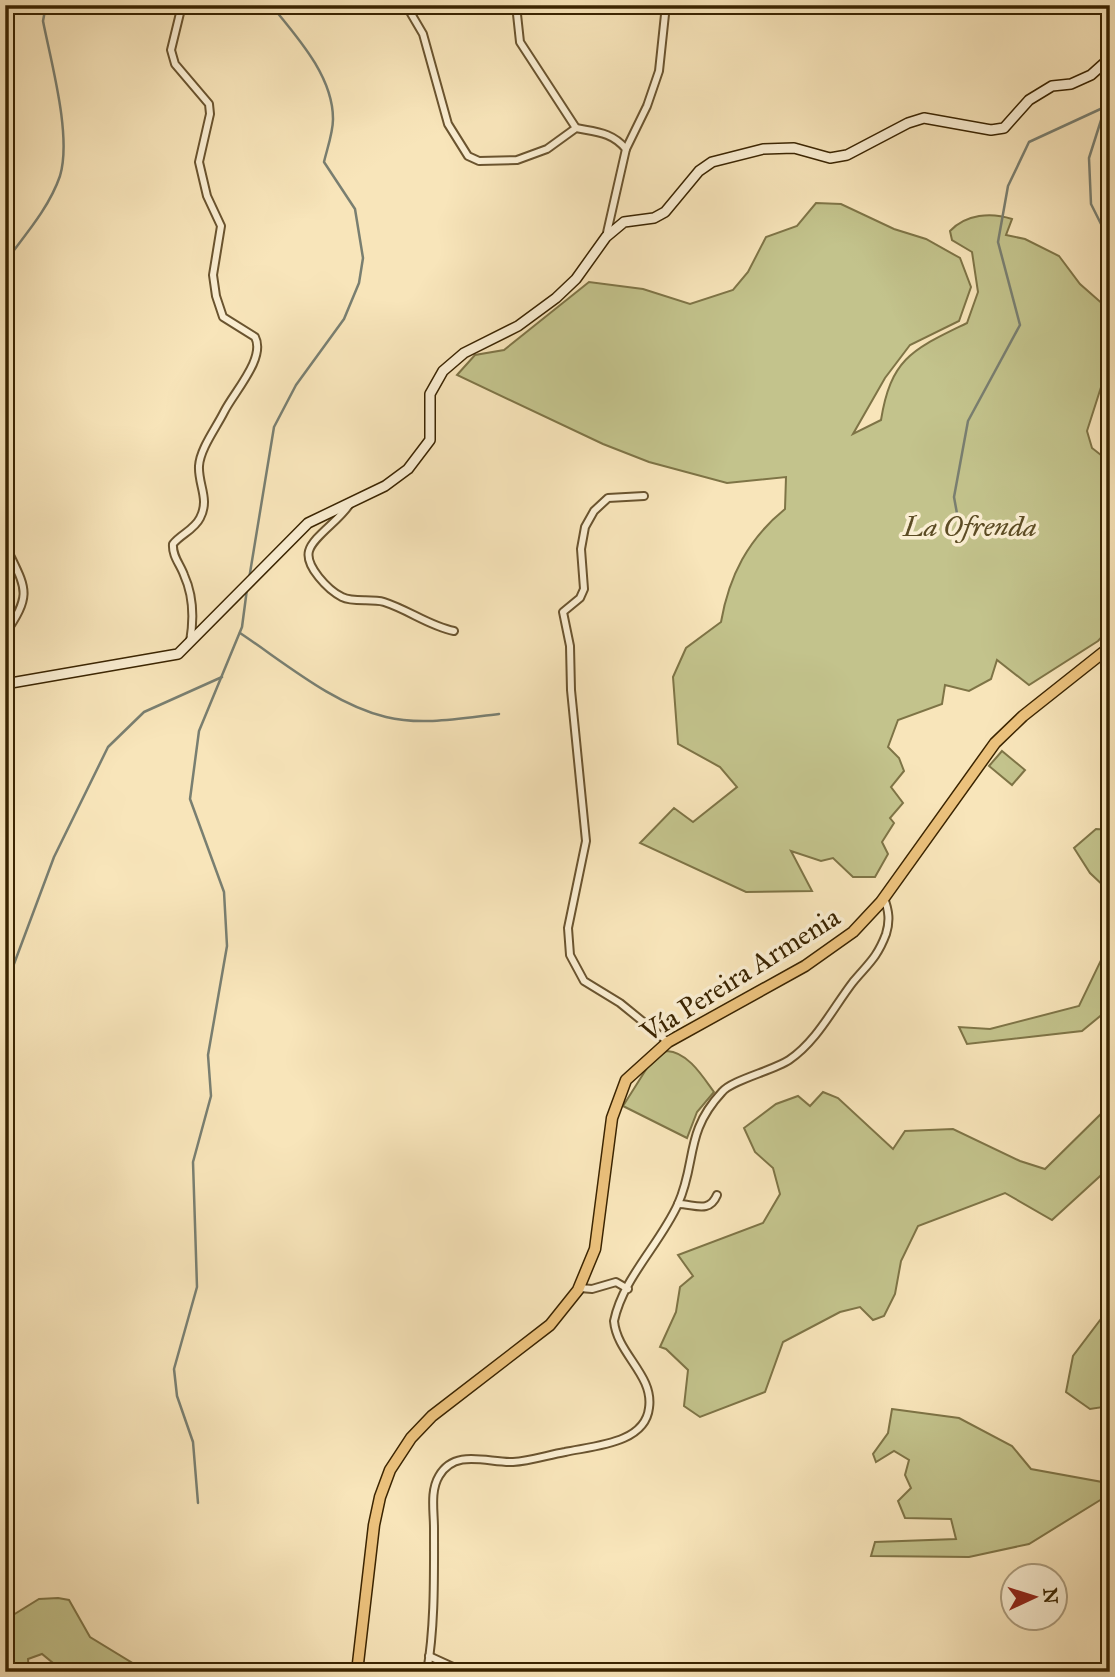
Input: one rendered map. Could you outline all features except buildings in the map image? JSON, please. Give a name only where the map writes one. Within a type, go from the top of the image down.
[{"type":"main road","name":"Vía Pereira Armenia","points":[[357,1672],[377,1511],[397,1460],[432,1416],[550,1325],[580,1288],[597,1238],[609,1132],[617,1098],[632,1072],[667,1042],[820,957],[853,932],[884,898],[995,743],[1023,716],[1110,647]]},
{"type":"street","points":[[182,5],[171,50],[176,64],[209,104],[210,114],[199,162],[207,196],[222,226],[213,275],[216,296],[223,317],[255,337],[259,351],[257,359],[236,388],[199,464],[205,506],[201,516],[196,524],[173,544],[172,551],[189,587],[194,617],[190,643]]},
{"type":"street","points":[[406,5],[423,34],[448,124],[468,156],[479,161],[517,160],[547,149],[576,128],[610,134],[626,149]]},
{"type":"street","points":[[516,5],[520,42],[576,128]]},
{"type":"street","points":[[606,237],[626,149],[647,106],[659,71],[666,5]]},
{"type":"street","points":[[845,5],[872,8],[892,5]]},
{"type":"street","points":[[5,684],[61,672],[162,659],[178,654],[287,540],[308,523],[385,486],[408,469],[429,440],[432,428],[429,394],[443,371],[464,353],[517,326],[556,298],[576,279],[606,237],[624,222],[654,218],[665,212],[699,171],[712,162],[763,149],[794,148],[830,158],[847,155],[908,123],[924,118],[991,130],[1004,128],[1029,100],[1052,86],[1071,84],[1091,75],[1110,58]]},
{"type":"street","points":[[644,496],[608,498],[594,511],[585,527],[581,549],[584,589],[580,598],[563,612],[570,646],[573,716],[586,841],[568,944],[575,969],[584,981],[620,1003],[667,1042]]},
{"type":"street","points":[[352,501],[345,515],[311,545],[308,560],[312,568],[341,597],[385,603],[438,628],[454,631]]},
{"type":"street","points":[[5,634],[23,608],[24,586],[6,547]]},
{"type":"street","points":[[427,1672],[433,1494],[439,1475],[454,1462],[467,1458],[514,1462],[608,1444],[633,1432],[649,1411],[650,1395],[615,1329],[616,1314],[678,1204],[699,1123],[722,1091],[767,1073],[792,1058],[824,1025],[854,981],[873,963],[887,933],[889,916],[884,898]]},
{"type":"street","points":[[678,1204],[704,1207],[714,1202],[717,1195]]},
{"type":"street","points":[[580,1288],[592,1289],[616,1282],[628,1289]]},
{"type":"street","points":[[429,1657],[464,1672]]},
{"type":"green space","name":"La Ofrenda","points":[[816,203],[841,204],[894,229],[926,239],[960,258],[971,287],[959,321],[910,345],[885,378],[853,434],[881,420],[891,382],[908,358],[933,340],[967,323],[978,292],[972,252],[952,240],[950,231],[963,221],[987,215],[1012,219],[1006,235],[1025,239],[1059,256],[1080,284],[1105,306],[1110,320],[1110,359],[1087,431],[1092,448],[1110,459],[1110,628],[1098,641],[1029,685],[997,660],[991,679],[969,691],[945,685],[942,704],[898,720],[888,747],[899,758],[904,771],[891,787],[903,803],[890,818],[894,823],[882,842],[888,854],[875,877],[853,877],[833,858],[821,861],[791,851],[812,891],[746,892],[640,843],[674,808],[693,822],[737,787],[720,767],[678,744],[673,677],[686,648],[721,622],[729,589],[742,560],[761,533],[785,509],[786,477],[727,483],[649,462],[603,444],[457,375],[475,355],[504,350],[589,282],[643,289],[690,304],[733,290],[748,272],[766,237],[797,226]]},
{"type":"green space","points":[[1002,751],[1025,770],[1012,785],[989,766]]},
{"type":"green space","points":[[1096,829],[1110,830],[1110,892],[1090,873],[1074,848]]},
{"type":"green space","points":[[1110,950],[1110,1008],[1082,1031],[967,1044],[959,1027],[990,1029],[1079,1006],[1103,956]]},
{"type":"green space","points":[[667,1051],[675,1052],[688,1060],[714,1092],[697,1112],[687,1138],[623,1106],[652,1060]]},
{"type":"green space","points":[[823,1092],[838,1098],[893,1149],[905,1131],[953,1129],[1020,1161],[1045,1169],[1110,1105],[1110,1167],[1052,1220],[1005,1193],[918,1226],[901,1261],[895,1294],[884,1316],[873,1320],[860,1307],[840,1312],[783,1342],[765,1392],[700,1417],[684,1406],[688,1370],[666,1349],[660,1347],[676,1312],[680,1287],[693,1276],[678,1255],[763,1223],[780,1194],[773,1168],[755,1152],[744,1128],[776,1104],[798,1096],[810,1106]]},
{"type":"green space","points":[[1110,1307],[1110,1406],[1090,1409],[1066,1392],[1073,1356]]},
{"type":"green space","points":[[892,1409],[959,1418],[1012,1446],[1031,1469],[1102,1482],[1110,1494],[1029,1544],[969,1557],[871,1556],[875,1542],[956,1539],[951,1519],[905,1518],[898,1501],[911,1488],[905,1475],[909,1460],[894,1451],[876,1462],[873,1454],[888,1433]]},
{"type":"green space","points":[[39,1599],[69,1600],[90,1637],[134,1664],[137,1672],[64,1672],[42,1654],[28,1659],[29,1672],[5,1672],[5,1620]]},
{"type":"waterway","points":[[5,262],[50,199],[60,176],[63,160],[64,141],[59,99],[43,21],[46,5]]},
{"type":"waterway","points":[[249,579],[274,427],[296,385],[344,319],[359,283],[363,258],[355,209],[324,162],[333,119],[327,88],[312,58],[271,5]]},
{"type":"waterway","points":[[1110,92],[1089,158],[1091,204],[1110,242]]},
{"type":"waterway","points":[[962,541],[954,497],[968,421],[1020,325],[998,242],[1008,186],[1029,142],[1107,106]]},
{"type":"waterway","points":[[198,1503],[193,1442],[177,1396],[174,1369],[197,1287],[193,1162],[211,1096],[208,1055],[227,946],[224,892],[190,799],[199,731],[242,627],[247,589]]},
{"type":"waterway","points":[[240,633],[328,693],[366,711],[414,721],[499,714]]},
{"type":"waterway","points":[[5,988],[54,857],[108,747],[144,712],[222,677]]},
{"type":"waterway","points":[[5,1414],[8,1423],[5,1461]]}]
